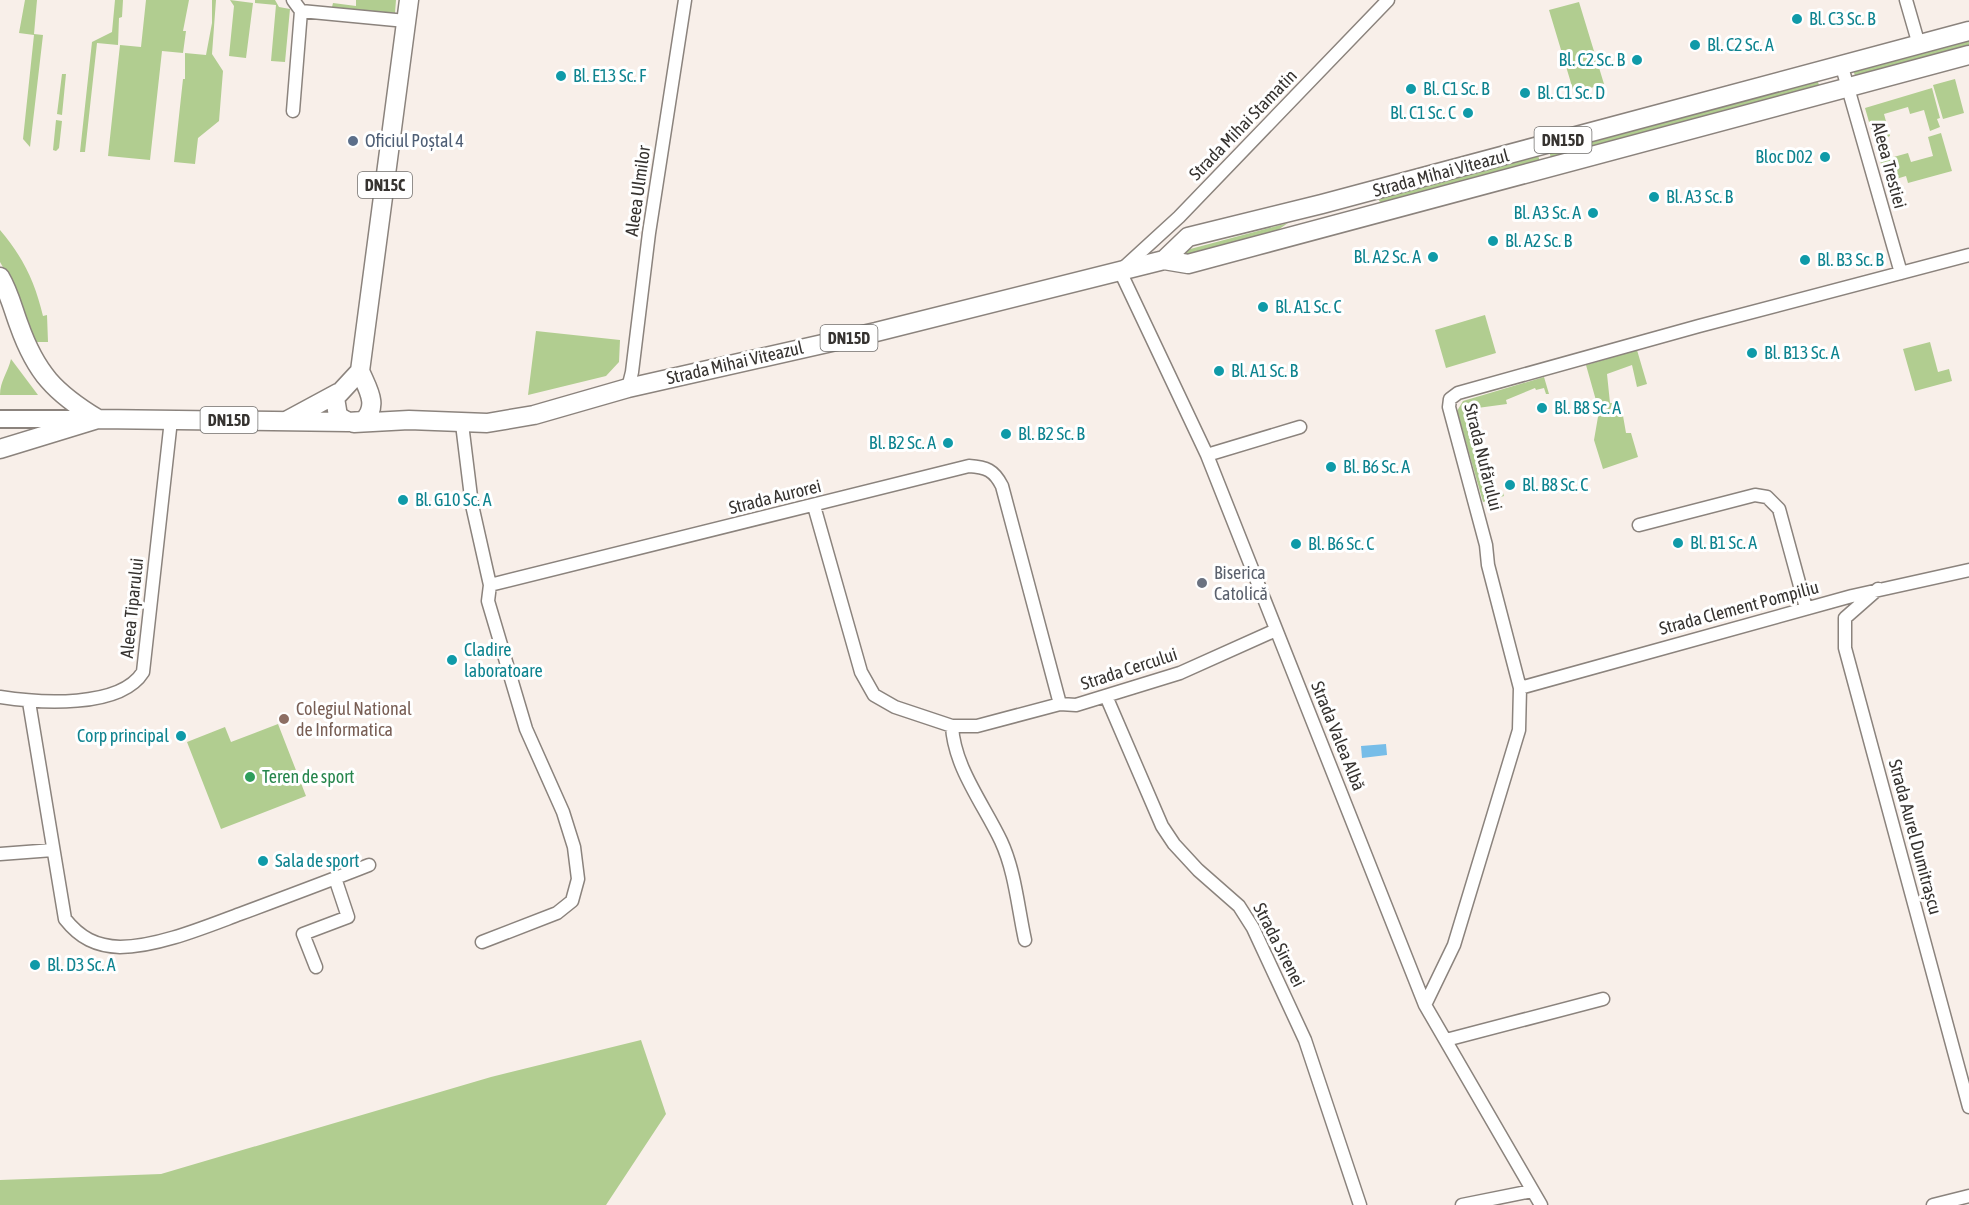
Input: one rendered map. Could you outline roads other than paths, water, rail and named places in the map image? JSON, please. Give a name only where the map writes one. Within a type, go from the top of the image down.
[{"type":"main road","name":"DN15C","points":[[360,370],[409,0]]},
{"type":"main road","name":"Strada Mihai Viteazul","points":[[1164,260],[1188,237],[1842,67],[1969,31]]},
{"type":"main road","name":"Strada Mihai Viteazul","points":[[0,419],[351,423],[409,420],[462,424],[534,415],[628,388],[876,332],[1164,260],[1188,264],[1200,261],[1969,55]]},
{"type":"main road","points":[[0,277],[29,353],[38,368],[54,389],[98,419]]},
{"type":"main road","name":"Strada Mihai Viteazul","points":[[286,421],[339,391],[360,370]]},
{"type":"main road","points":[[360,370],[370,396],[369,415],[351,423],[335,410],[339,391],[359,385],[370,396]]},
{"type":"main road","name":"Strada Mihai Viteazul","points":[[370,396],[409,420]]},
{"type":"main road","name":"Strada Mihai Viteazul","points":[[0,449],[98,419]]},
{"type":"street","points":[[293,111],[301,12],[294,0]]},
{"type":"street","name":"Aleea Ulmilor","points":[[628,388],[685,0]]},
{"type":"street","name":"Strada Mihai Stamatin","points":[[1120,271],[1179,217],[1388,0]]},
{"type":"street","points":[[1906,0],[1919,45]]},
{"type":"street","points":[[301,12],[406,21]]},
{"type":"street","name":"Aleea Trestiei","points":[[1842,67],[1901,273]]},
{"type":"street","points":[[1179,217],[1188,237]]},
{"type":"street","name":"Strada Nufărului","points":[[1425,1005],[1454,945],[1479,870],[1519,730],[1520,688],[1488,565],[1486,545],[1449,407],[1450,399],[1458,393],[1631,344],[1969,255]]},
{"type":"street","name":"Strada Valea Albă","points":[[1120,271],[1207,455],[1425,1005],[1541,1205]]},
{"type":"street","name":"Aleea Tiparului","points":[[0,697],[29,702],[59,701],[118,692],[137,681],[143,672],[171,420]]},
{"type":"street","points":[[462,424],[472,506],[490,585],[488,601],[526,729],[563,812],[574,847],[578,879],[572,901],[557,914],[482,942]]},
{"type":"street","points":[[1207,455],[1300,427]]},
{"type":"street","name":"Strada Aurorei","points":[[490,585],[969,466],[984,467],[996,474],[1002,486],[1060,704]]},
{"type":"street","points":[[1639,525],[1755,495],[1767,497],[1779,509],[1806,608]]},
{"type":"street","name":"Strada Cercului","points":[[814,506],[861,672],[867,685],[874,695],[895,707],[952,726],[977,726],[1060,704],[1076,705],[1180,673],[1276,630]]},
{"type":"street","name":"Strada Clement Pompiliu","points":[[1520,688],[1878,589],[1969,570]]},
{"type":"street","name":"Strada Aurel Dumitrașcu","points":[[1878,589],[1845,618],[1845,648],[1969,1107]]},
{"type":"street","name":"Strada Sirenei","points":[[1106,696],[1162,826],[1173,844],[1239,906],[1253,928],[1305,1040],[1360,1205]]},
{"type":"street","points":[[29,702],[65,919],[78,935],[92,942],[118,947],[168,938],[205,927],[369,866]]},
{"type":"street","points":[[952,726],[956,750],[1001,841],[1008,862],[1025,940]]},
{"type":"street","points":[[0,854],[53,850]]},
{"type":"street","points":[[316,967],[303,934],[348,917],[335,878]]},
{"type":"street","points":[[1446,1040],[1603,999]]},
{"type":"street","points":[[1462,1205],[1532,1191]]},
{"type":"street","points":[[1932,1205],[1969,1196]]},
{"type":"water","points":[[1386,744],[1387,755],[1362,758],[1361,746]]},
{"type":"place","name":"Bl. C3 Sc. B","points":[[1797,19]]},
{"type":"place","name":"Bl. C2 Sc. A","points":[[1695,45]]},
{"type":"place","name":"Bl. C2 Sc. B","points":[[1637,60]]},
{"type":"place","name":"Bl. E13 Sc. F","points":[[561,76]]},
{"type":"place","name":"Bl. C1 Sc. B","points":[[1411,89]]},
{"type":"place","name":"Bl. C1 Sc. D","points":[[1525,93]]},
{"type":"place","name":"Bl. C1 Sc. C","points":[[1468,113]]},
{"type":"place","name":"Oficiul Poștal 4","points":[[353,141]]},
{"type":"place","name":"Bloc D02","points":[[1825,157]]},
{"type":"place","name":"Bl. A3 Sc. B","points":[[1654,197]]},
{"type":"place","name":"Bl. A3 Sc. A","points":[[1593,213]]},
{"type":"place","name":"Bl. A2 Sc. B","points":[[1493,241]]},
{"type":"place","name":"Bl. A2 Sc. A","points":[[1433,257]]},
{"type":"place","name":"Bl. B3 Sc. B","points":[[1805,260]]},
{"type":"place","name":"Bl. A1 Sc. C","points":[[1263,307]]},
{"type":"place","name":"Bl. B13 Sc. A","points":[[1752,353]]},
{"type":"place","name":"Bl. A1 Sc. B","points":[[1219,371]]},
{"type":"place","name":"Bl. B8 Sc. A","points":[[1542,408]]},
{"type":"place","name":"Bl. B2 Sc. B","points":[[1006,434]]},
{"type":"place","name":"Bl. B2 Sc. A","points":[[948,443]]},
{"type":"place","name":"Bl. B6 Sc. A","points":[[1331,467]]},
{"type":"place","name":"Bl. B8 Sc. C","points":[[1510,485]]},
{"type":"place","name":"Bl. G10 Sc. A","points":[[403,500]]},
{"type":"place","name":"Bl. B1 Sc. A","points":[[1678,543]]},
{"type":"place","name":"Bl. B6 Sc. C","points":[[1296,544]]},
{"type":"place","name":"Biserica Catolică","points":[[1202,583]]},
{"type":"place","name":"Cladire laboratoare","points":[[452,660]]},
{"type":"place","name":"Colegiul National de Informatica","points":[[284,719]]},
{"type":"place","name":"Corp principal","points":[[181,736]]},
{"type":"place","name":"Teren de sport","points":[[250,777]]},
{"type":"place","name":"Sala de sport","points":[[263,861]]},
{"type":"place","name":"Bl. D3 Sc. A","points":[[35,965]]}]
